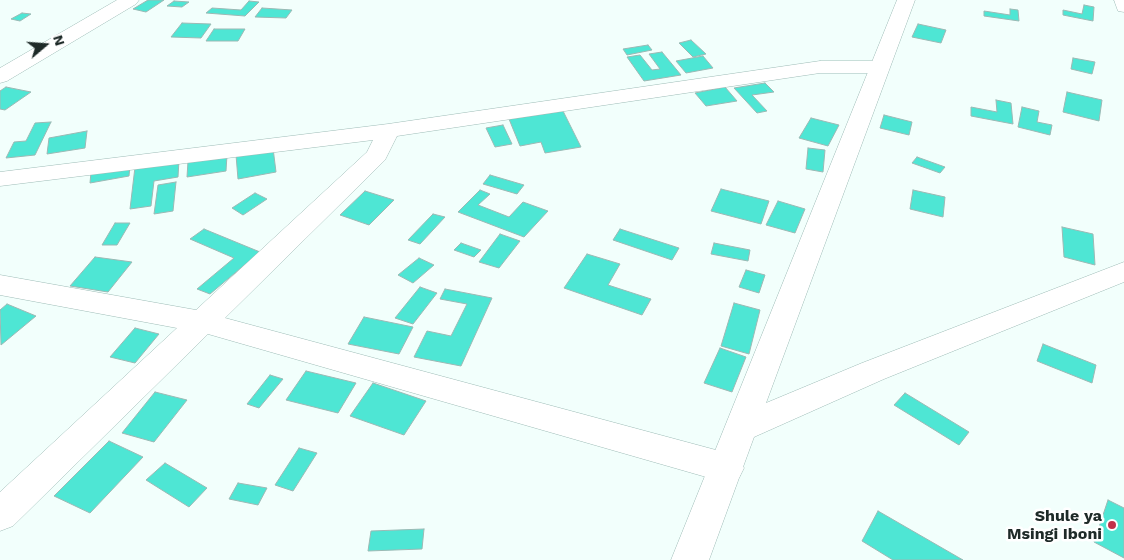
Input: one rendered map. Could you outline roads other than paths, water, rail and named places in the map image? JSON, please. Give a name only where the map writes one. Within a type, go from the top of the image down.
[{"type":"street","points":[[0,77],[130,0]]},
{"type":"street","points":[[690,560],[906,0]]},
{"type":"street","points":[[1123,0],[1124,7]]},
{"type":"street","points":[[0,180],[388,131],[820,66],[879,68]]},
{"type":"street","points":[[0,515],[377,155],[388,131]]},
{"type":"street","points":[[742,428],[874,371],[1124,271]]},
{"type":"street","points":[[0,285],[202,322],[726,468]]},
{"type":"place","name":"Shule ya Msingi Iboni","points":[[1112,525]]}]
